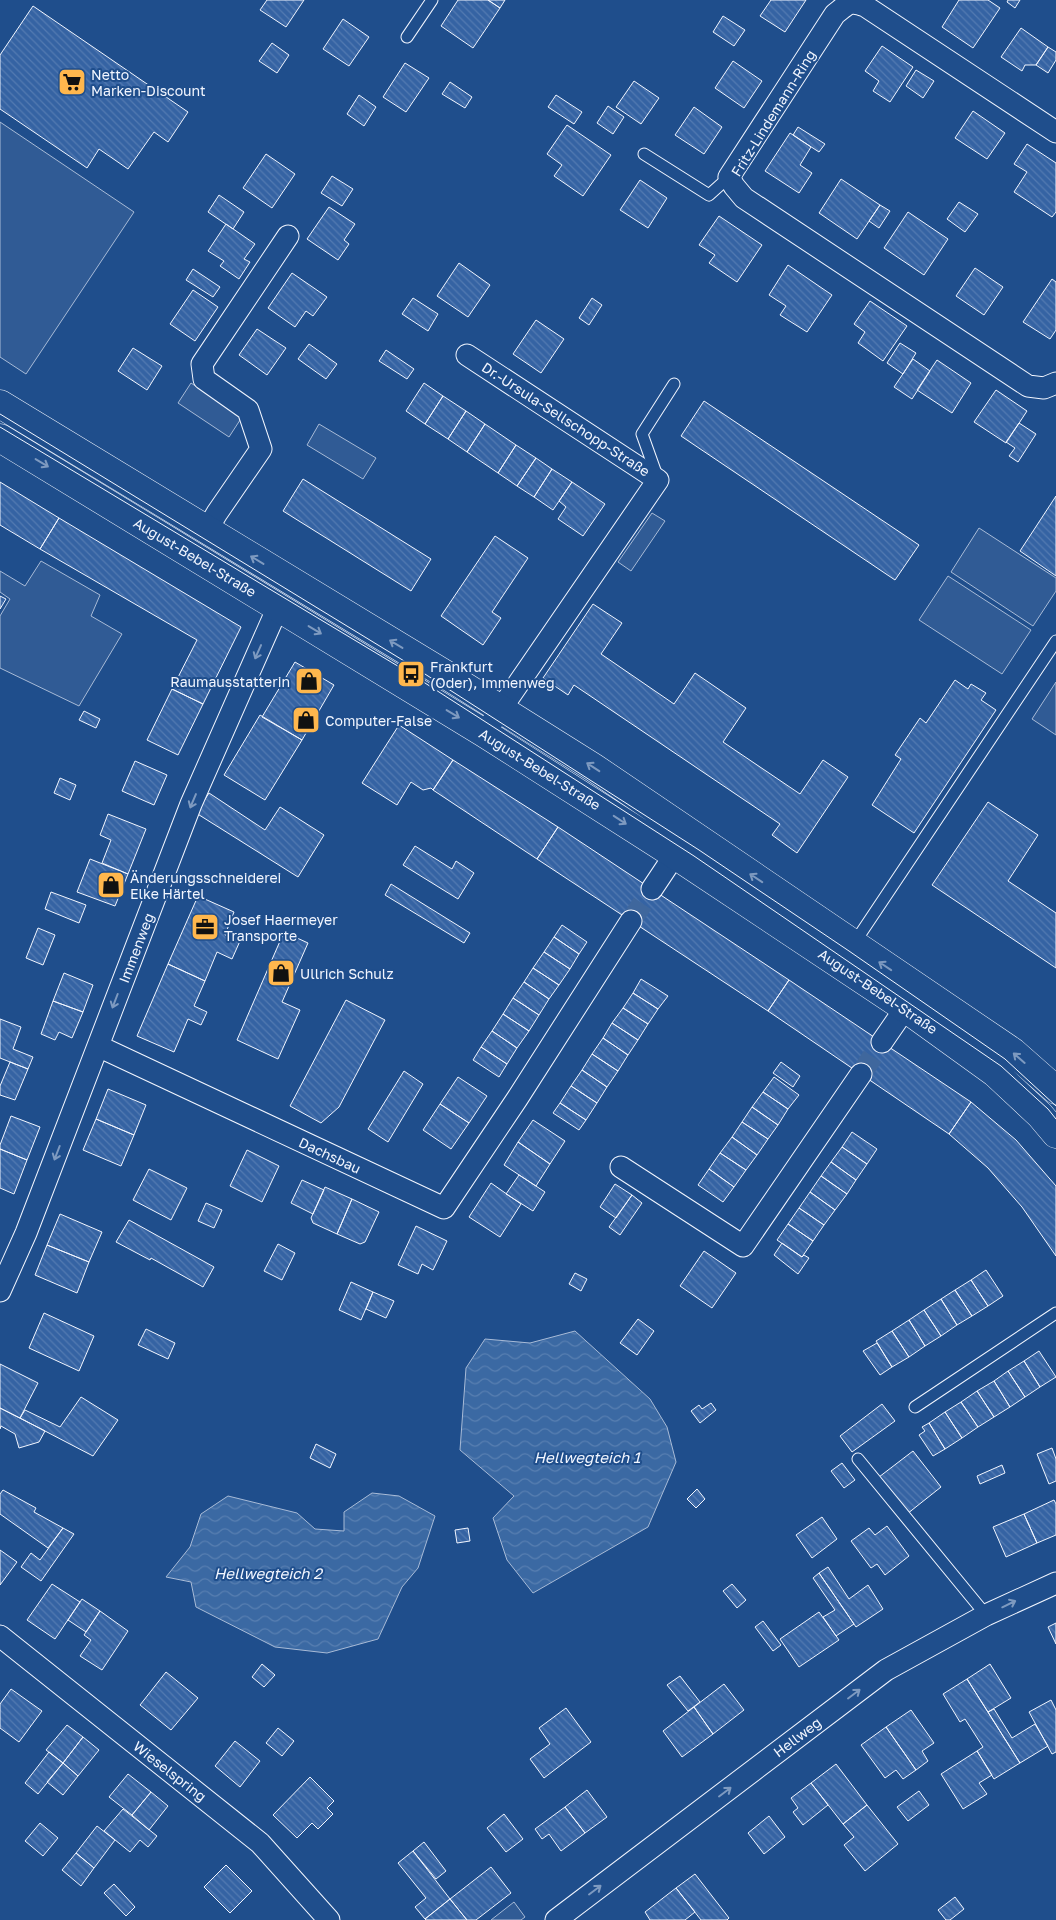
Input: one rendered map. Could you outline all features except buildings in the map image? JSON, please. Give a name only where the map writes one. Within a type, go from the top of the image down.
[{"type":"street","name":"Fritz-Lindemann-Ring","points":[[1056,132],[865,6],[854,2],[847,4],[835,14],[729,177],[744,198],[1028,386],[1044,388],[1056,383]]},
{"type":"street","points":[[207,530],[261,448],[248,410],[204,379],[202,364],[288,236]]},
{"type":"street","name":"Dr.-Ursula-Sellschopp-Straße","points":[[467,355],[658,480],[484,733]]},
{"type":"street","name":"August-Bebel-Straße","points":[[0,404],[593,767],[682,844]]},
{"type":"street","name":"August-Bebel-Straße","points":[[0,438],[484,733],[682,844],[912,998],[1013,1052],[1056,1090]]},
{"type":"street","name":"Immenweg","points":[[0,1291],[26,1234],[191,804],[278,607]]},
{"type":"street","points":[[652,889],[682,844]]},
{"type":"street","name":"Dachsbau","points":[[98,1046],[444,1208],[517,1100],[631,921]]},
{"type":"street","points":[[882,1042],[912,998]]},
{"type":"street","name":"August-Bebel-Straße","points":[[912,998],[1040,1115],[1056,1134]]},
{"type":"street","points":[[621,1167],[743,1246],[861,1074]]},
{"type":"street","name":"Hellweg","points":[[556,1920],[886,1670],[986,1615],[1056,1583]]},
{"type":"street","name":"Wieselspring","points":[[0,1636],[260,1843],[329,1920]]},
{"type":"lane","points":[[407,37],[432,0]]},
{"type":"lane","points":[[644,154],[710,195],[729,177]]},
{"type":"lane","points":[[658,480],[642,434],[674,384]]},
{"type":"lane","points":[[847,954],[1056,641]]},
{"type":"lane","points":[[915,1407],[1056,1313]]},
{"type":"lane","points":[[858,1459],[986,1615]]},
{"type":"shaded area","points":[[0,122],[134,212],[26,374],[0,357]]},
{"type":"shaded area","points":[[191,383],[242,417],[229,437],[178,403]]},
{"type":"shaded area","points":[[319,424],[376,458],[363,479],[307,445]]},
{"type":"shaded area","points":[[652,513],[665,521],[631,571],[618,562]]},
{"type":"shaded area","points":[[979,528],[1056,578],[1056,591],[1033,626],[951,572]]},
{"type":"shaded area","points":[[41,561],[100,595],[91,616],[122,634],[79,706],[0,668],[0,616],[10,599],[0,592],[0,571],[25,586]]},
{"type":"shaded area","points":[[948,576],[1031,630],[1002,674],[919,620]]},
{"type":"shaded area","points":[[1056,682],[1056,735],[1032,719]]},
{"type":"shaded area","points":[[514,1902],[525,1917],[521,1920],[491,1920]]},
{"type":"water","name":"Hellwegteich 1","points":[[575,1331],[650,1399],[667,1427],[676,1462],[648,1527],[533,1593],[507,1560],[493,1518],[514,1496],[460,1450],[466,1368],[485,1339],[530,1343]]},
{"type":"water","name":"Hellwegteich 2","points":[[372,1493],[399,1496],[435,1516],[418,1568],[402,1587],[378,1639],[327,1653],[275,1647],[196,1607],[191,1582],[166,1577],[190,1547],[201,1514],[228,1496],[297,1513],[315,1529],[344,1531],[344,1512]]},
{"type":"tunnel","points":[[631,921],[652,889]]},
{"type":"tunnel","points":[[861,1074],[882,1042]]},
{"type":"tram line","points":[[0,414],[414,667],[699,850],[1005,1059],[1056,1106]]},
{"type":"tram line","points":[[0,427],[411,674],[694,856],[1001,1066],[1048,1109],[1056,1119]]},
{"type":"place","name":"Netto Marken-Discount","points":[[72,82]]},
{"type":"place","name":"Frankfurt (Oder), Immenweg","points":[[411,674]]},
{"type":"place","name":"Raumausstatterin","points":[[309,681]]},
{"type":"place","name":"Computer-False","points":[[306,720]]},
{"type":"place","name":"Änderungsschneiderei Elke Härtel","points":[[111,885]]},
{"type":"place","name":"Josef Haermeyer Transporte","points":[[205,927]]},
{"type":"place","name":"Ullrich Schulz","points":[[281,973]]}]
